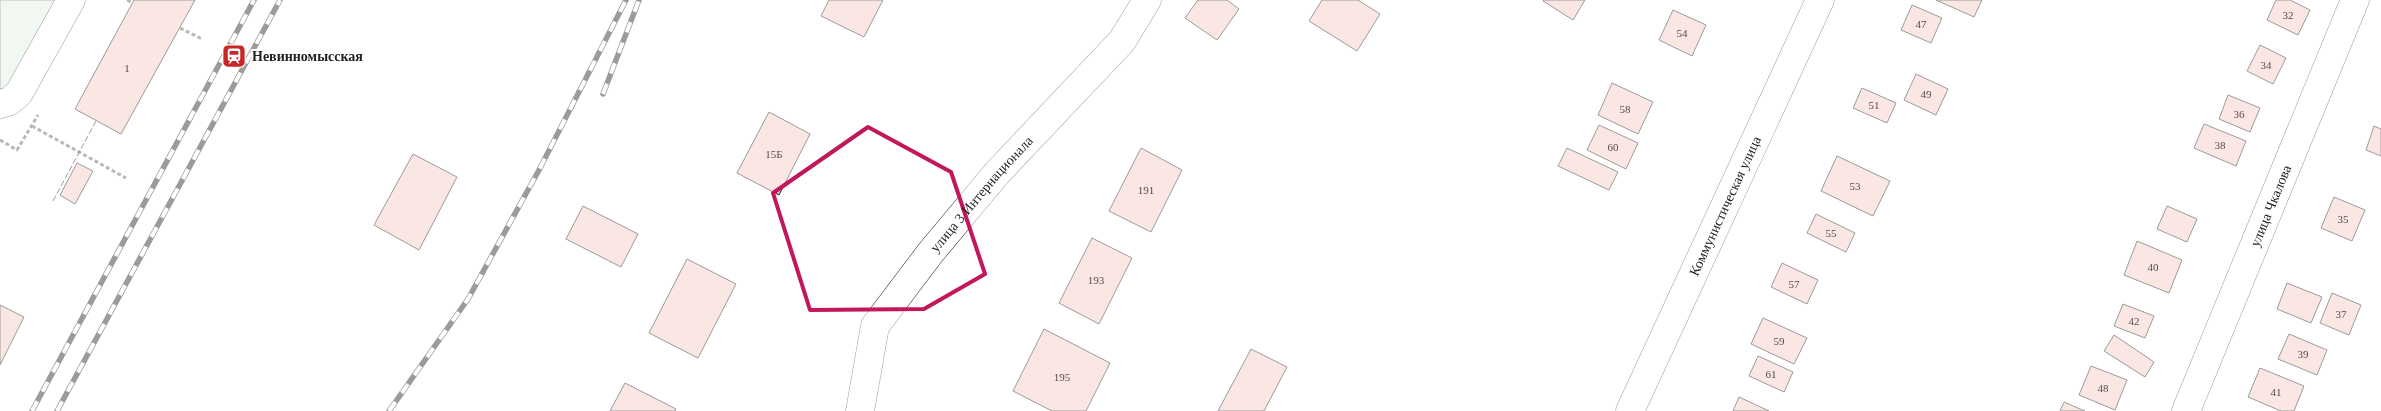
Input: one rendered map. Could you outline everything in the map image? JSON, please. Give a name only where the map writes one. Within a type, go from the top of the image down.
[{"type":"street","points":[[0,104],[10,101],[19,93],[71,0]]},
{"type":"street","name":"улица 3 Интернационала","points":[[860,411],[875,326],[931,252],[997,172],[1122,41],[1147,0]]},
{"type":"street","name":"Коммунистическая улица","points":[[1630,411],[1820,0]]},
{"type":"street","name":"улица Чкалова","points":[[2186,411],[2355,0]]},
{"type":"path","points":[[128,0],[133,3]]},
{"type":"path","points":[[180,28],[202,39]]},
{"type":"path","points":[[32,126],[126,178]]},
{"type":"highlighted area","points":[[868,127],[951,172],[985,274],[924,309],[810,310],[773,193]]},
{"type":"green space","points":[[0,0],[59,0],[11,85],[0,90]]},
{"type":"building","points":[[134,0],[195,0],[121,134],[75,109]]},
{"type":"building","points":[[829,0],[883,0],[864,37],[821,16]]},
{"type":"building","points":[[1198,0],[1227,0],[1239,9],[1217,40],[1185,18]]},
{"type":"building","points":[[1322,0],[1358,0],[1380,14],[1357,51],[1309,21]]},
{"type":"building","points":[[1544,0],[1585,0],[1573,20]]},
{"type":"building","points":[[1936,0],[1982,0],[1974,17]]},
{"type":"building","points":[[2276,0],[2290,0],[2310,10],[2298,35],[2267,20]]},
{"type":"building","points":[[1912,5],[1942,18],[1931,43],[1901,30]]},
{"type":"building","points":[[1673,10],[1706,25],[1692,56],[1659,40]]},
{"type":"building","points":[[2260,45],[2286,58],[2273,84],[2247,71]]},
{"type":"building","points":[[1916,74],[1948,89],[1936,115],[1904,100]]},
{"type":"building","points":[[1612,83],[1653,102],[1638,134],[1598,115]]},
{"type":"building","points":[[1862,88],[1896,103],[1887,123],[1853,108]]},
{"type":"building","points":[[2228,95],[2260,108],[2250,132],[2219,119]]},
{"type":"building","points":[[769,112],[810,134],[779,195],[737,173]]},
{"type":"building","points":[[2204,124],[2246,141],[2236,166],[2194,148]]},
{"type":"building","points":[[1599,125],[1638,143],[1626,169],[1587,150]]},
{"type":"building","points":[[2374,126],[2381,129],[2381,156],[2366,150]]},
{"type":"building","points":[[1141,148],[1182,170],[1151,232],[1109,211]]},
{"type":"building","points":[[1567,148],[1618,172],[1609,190],[1558,166]]},
{"type":"building","points":[[413,154],[457,177],[419,250],[374,225]]},
{"type":"building","points":[[1837,156],[1890,181],[1873,216],[1821,191]]},
{"type":"building","points":[[77,163],[93,171],[75,204],[60,195]]},
{"type":"building","points":[[2334,197],[2365,210],[2352,241],[2321,228]]},
{"type":"building","points":[[583,206],[638,234],[621,267],[566,239]]},
{"type":"building","points":[[2167,206],[2197,219],[2187,242],[2157,229]]},
{"type":"building","points":[[1816,214],[1855,233],[1846,252],[1807,233]]},
{"type":"building","points":[[1092,238],[1132,258],[1099,324],[1059,303]]},
{"type":"building","points":[[2137,241],[2182,260],[2169,293],[2124,275]]},
{"type":"building","points":[[687,259],[736,284],[698,358],[649,333]]},
{"type":"building","points":[[1782,263],[1818,280],[1807,304],[1771,287]]},
{"type":"building","points":[[2287,283],[2322,297],[2311,323],[2277,309]]},
{"type":"building","points":[[2332,293],[2361,305],[2349,335],[2320,323]]},
{"type":"building","points":[[2123,304],[2154,316],[2145,338],[2114,326]]},
{"type":"building","points":[[0,305],[24,317],[0,365]]},
{"type":"building","points":[[1763,318],[1807,338],[1794,364],[1751,344]]},
{"type":"building","points":[[1044,329],[1110,363],[1086,411],[1052,411],[1013,391]]},
{"type":"building","points":[[2289,334],[2327,350],[2317,375],[2278,359]]},
{"type":"building","points":[[2114,335],[2154,362],[2145,377],[2104,351]]},
{"type":"building","points":[[1251,349],[1287,367],[1264,411],[1218,411]]},
{"type":"building","points":[[1758,356],[1793,372],[1784,392],[1749,376]]},
{"type":"building","points":[[2091,366],[2127,380],[2115,410],[2079,395]]},
{"type":"building","points":[[2260,368],[2304,386],[2294,411],[2281,411],[2248,397]]},
{"type":"building","points":[[625,383],[676,409],[675,411],[610,411]]},
{"type":"building","points":[[1739,397],[1769,411],[1733,411]]},
{"type":"building","points":[[2064,402],[2085,411],[2060,411]]},
{"type":"railway","points":[[32,411],[254,0]]},
{"type":"railway","points":[[57,411],[280,0]]},
{"type":"railway","points":[[389,411],[468,299],[539,170],[626,0]]},
{"type":"railway","points":[[603,94],[639,0]]},
{"type":"fence","points":[[53,201],[96,121]]},
{"type":"place","name":"Невинномысская","points":[[234,56]]}]
